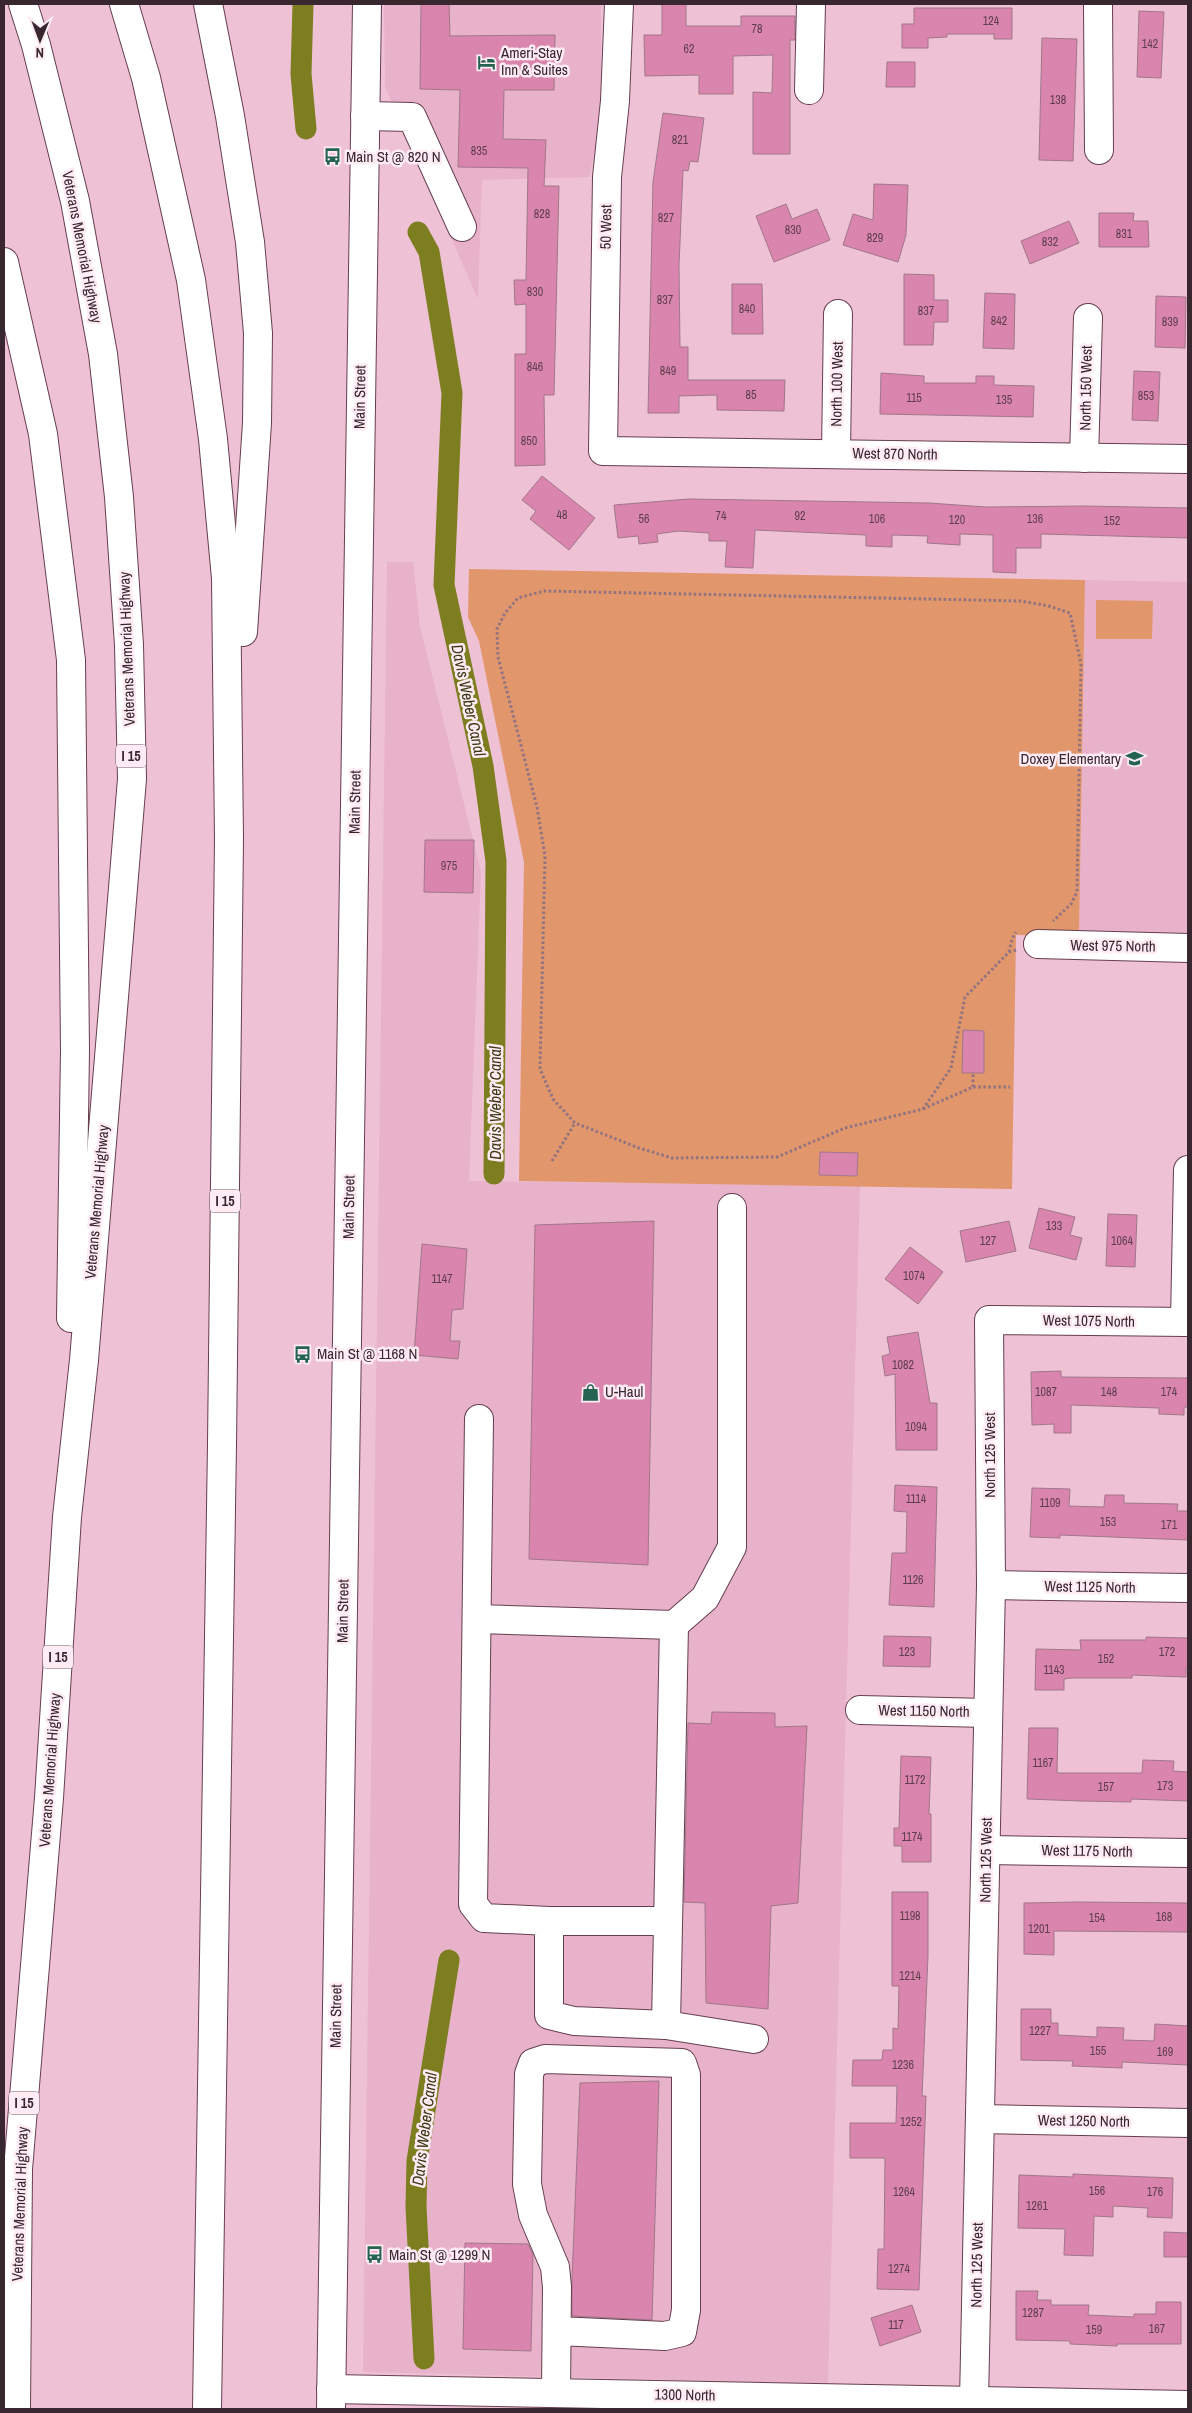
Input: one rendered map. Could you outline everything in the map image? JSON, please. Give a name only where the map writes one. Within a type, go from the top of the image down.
[{"type":"main road","name":"Veterans Memorial Highway","points":[[16,2409],[18,2170],[49,1798],[67,1517],[84,1360],[132,779],[129,645],[120,497],[103,354],[75,201],[36,46],[23,4]]},
{"type":"main road","name":"I 15","points":[[124,4],[146,78],[191,280],[213,439],[226,578],[229,838],[222,1484],[208,2409]]},
{"type":"main road","points":[[208,4],[230,116],[250,242],[258,333],[257,423],[229,838]]},
{"type":"main road","name":"Main Street","points":[[331,2399],[367,4]]},
{"type":"main road","name":"50 West","points":[[603,451],[607,177],[615,101],[619,4]]},
{"type":"main road","points":[[808,90],[811,4]]},
{"type":"main road","points":[[1098,4],[1098,150]]},
{"type":"main road","points":[[365,116],[412,117],[462,227]]},
{"type":"main road","points":[[4,262],[42,434],[71,660],[75,1050],[67,1517]]},
{"type":"main road","name":"North 100 West","points":[[836,453],[838,314]]},
{"type":"main road","name":"North 150 West","points":[[1084,458],[1088,318]]},
{"type":"main road","name":"West 870 North","points":[[603,451],[1188,459]]},
{"type":"main road","name":"West 975 North","points":[[1036,931],[1188,948]]},
{"type":"main road","points":[[1187,1322],[1188,1170]]},
{"type":"main road","points":[[478,1619],[674,1624],[705,1598],[732,1547],[732,1208]]},
{"type":"main road","name":"West 1075 North","points":[[989,1320],[1187,1322]]},
{"type":"main road","name":"North 125 West","points":[[974,2401],[991,1585],[989,1320]]},
{"type":"main road","points":[[479,1419],[473,1904],[484,1918],[668,1921]]},
{"type":"main road","name":"West 1125 North","points":[[991,1585],[1188,1588]]},
{"type":"main road","points":[[666,2025],[674,1624]]},
{"type":"main road","name":"West 1150 North","points":[[860,1710],[988,1713]]},
{"type":"main road","name":"West 1175 North","points":[[986,1850],[1188,1853]]},
{"type":"main road","points":[[549,1920],[549,2015],[574,2021],[666,2025],[754,2039]]},
{"type":"main road","points":[[573,2060],[574,2021]]},
{"type":"main road","points":[[556,2393],[558,2287],[555,2267],[533,2215],[527,2184],[529,2074],[533,2063],[545,2059],[682,2063],[686,2074],[686,2310],[682,2332],[665,2336],[558,2332]]},
{"type":"main road","name":"West 1250 North","points":[[980,2119],[1188,2123]]},
{"type":"main road","name":"1300 North","points":[[331,2399],[556,2393],[1188,2405]]},
{"type":"path","points":[[923,1110],[951,1068],[964,997],[1009,952],[1036,931],[1056,920],[1071,904],[1077,892],[1081,664],[1070,613],[1049,606],[1021,601],[544,591],[518,598],[505,613],[497,629],[498,657],[537,807],[544,856],[540,1069],[553,1099],[576,1123],[639,1148],[672,1158],[777,1157],[845,1128],[923,1110],[973,1087],[1010,1088]]},
{"type":"path","points":[[1009,952],[1012,939],[1036,931]]},
{"type":"path","points":[[973,1073],[973,1087]]},
{"type":"path","points":[[552,1161],[576,1123]]},
{"type":"shaded area","points":[[384,4],[601,4],[601,124],[589,177],[482,180],[478,299],[385,87]]},
{"type":"shaded area","points":[[387,562],[413,562],[420,627],[481,872],[469,1181],[860,1186],[828,2384],[363,2372]]},
{"type":"shaded area","points":[[469,569],[1085,580],[1079,936],[1016,935],[1012,1189],[519,1181],[524,862],[479,641],[468,617]]},
{"type":"shaded area","name":"Doxey Elementary","points":[[1085,580],[1188,582],[1188,938],[1079,936]]},
{"type":"shaded area","points":[[1096,600],[1153,601],[1152,639],[1096,639]]},
{"type":"building","points":[[421,4],[449,4],[450,36],[555,35],[554,90],[504,90],[503,139],[546,140],[544,186],[559,186],[554,395],[544,395],[545,465],[515,466],[515,354],[526,354],[526,304],[515,305],[514,280],[526,280],[528,168],[458,167],[460,90],[420,89]]},
{"type":"building","points":[[662,4],[686,4],[686,26],[741,26],[741,16],[795,16],[795,40],[790,40],[790,154],[753,154],[753,92],[772,93],[773,55],[733,56],[733,94],[699,94],[699,75],[645,76],[644,35],[662,35]]},
{"type":"building","points":[[914,8],[1012,8],[1012,39],[994,39],[994,34],[947,34],[947,37],[928,38],[928,48],[902,48],[902,24],[914,24]]},
{"type":"building","points":[[1139,11],[1164,12],[1161,78],[1137,77]]},
{"type":"building","points":[[1042,38],[1077,39],[1073,161],[1039,160]]},
{"type":"building","points":[[887,62],[915,62],[915,87],[886,87]]},
{"type":"building","points":[[663,113],[704,118],[698,162],[690,161],[688,171],[683,170],[679,266],[680,347],[688,347],[688,380],[785,380],[784,411],[717,410],[717,395],[679,396],[679,413],[648,413],[653,182]]},
{"type":"building","points":[[874,184],[908,185],[906,235],[898,262],[843,245],[853,214],[873,220]]},
{"type":"building","points":[[786,204],[792,219],[817,209],[830,240],[774,262],[756,216]]},
{"type":"building","points":[[1099,213],[1134,213],[1133,221],[1148,221],[1149,247],[1099,247]]},
{"type":"building","points":[[1069,221],[1079,243],[1030,264],[1021,241]]},
{"type":"building","points":[[904,274],[934,275],[934,300],[948,300],[948,322],[934,322],[933,345],[904,345]]},
{"type":"building","points":[[732,284],[762,284],[763,334],[732,334]]},
{"type":"building","points":[[985,293],[1015,294],[1014,349],[983,348]]},
{"type":"building","points":[[1156,296],[1186,297],[1185,348],[1155,347]]},
{"type":"building","points":[[1134,371],[1160,372],[1158,421],[1132,420]]},
{"type":"building","points":[[881,373],[924,376],[924,383],[976,383],[976,376],[994,376],[994,385],[1034,386],[1033,417],[880,414]]},
{"type":"building","points":[[542,476],[595,518],[569,550],[530,519],[536,511],[522,500]]},
{"type":"building","points":[[689,499],[929,503],[986,507],[1188,508],[1188,538],[1041,534],[1041,548],[1016,548],[1016,573],[993,572],[993,535],[960,534],[960,545],[927,543],[928,536],[892,535],[892,547],[866,546],[866,535],[755,530],[753,568],[725,567],[727,541],[709,541],[709,533],[678,531],[657,534],[658,542],[639,544],[638,536],[618,538],[614,505]]},
{"type":"building","points":[[425,840],[474,840],[473,893],[424,892]]},
{"type":"building","points":[[963,1030],[984,1031],[984,1073],[962,1073]]},
{"type":"building","points":[[820,1152],[858,1153],[857,1176],[819,1175]]},
{"type":"building","points":[[1039,1208],[1075,1217],[1070,1235],[1082,1238],[1076,1260],[1029,1248]]},
{"type":"building","points":[[1108,1214],[1137,1215],[1135,1267],[1106,1266]]},
{"type":"building","name":"U-Haul","points":[[654,1221],[648,1565],[529,1559],[535,1225]]},
{"type":"building","points":[[1009,1221],[1016,1251],[966,1262],[960,1231]]},
{"type":"building","points":[[422,1244],[467,1249],[463,1309],[452,1310],[450,1341],[460,1341],[458,1359],[414,1355]]},
{"type":"building","points":[[910,1247],[943,1272],[918,1304],[885,1279]]},
{"type":"building","points":[[918,1332],[930,1403],[937,1403],[937,1450],[896,1450],[895,1374],[885,1376],[882,1356],[890,1354],[887,1337]]},
{"type":"building","points":[[1061,1371],[1061,1377],[1188,1378],[1188,1407],[1184,1407],[1184,1415],[1159,1414],[1159,1408],[1071,1405],[1071,1433],[1054,1433],[1054,1424],[1032,1425],[1031,1372]]},
{"type":"building","points":[[895,1485],[937,1487],[934,1607],[889,1605],[892,1553],[906,1553],[907,1512],[894,1511]]},
{"type":"building","points":[[1032,1488],[1070,1489],[1069,1506],[1104,1507],[1105,1495],[1124,1495],[1124,1503],[1178,1504],[1177,1511],[1188,1511],[1188,1540],[1060,1535],[1060,1538],[1030,1537]]},
{"type":"building","points":[[884,1636],[931,1637],[930,1667],[883,1666]]},
{"type":"building","points":[[1146,1637],[1188,1638],[1188,1668],[1186,1668],[1186,1677],[1132,1675],[1132,1678],[1072,1678],[1064,1679],[1064,1690],[1035,1690],[1036,1649],[1081,1650],[1080,1640],[1146,1640]]},
{"type":"building","points":[[712,1712],[775,1713],[775,1727],[807,1726],[798,1903],[771,1906],[768,2009],[706,2003],[705,1903],[684,1902],[688,1723],[711,1724]]},
{"type":"building","points":[[1029,1728],[1058,1728],[1057,1773],[1142,1773],[1143,1760],[1174,1761],[1173,1771],[1188,1772],[1188,1801],[1131,1799],[1131,1802],[1027,1799]]},
{"type":"building","points":[[901,1756],[931,1757],[929,1814],[931,1814],[931,1862],[902,1862],[902,1846],[894,1846],[894,1828],[899,1828]]},
{"type":"building","points":[[892,1892],[928,1892],[928,1956],[922,2096],[926,2096],[919,2290],[877,2289],[878,2249],[884,2249],[885,2158],[850,2158],[850,2123],[896,2123],[897,2086],[852,2086],[853,2060],[882,2060],[883,2050],[893,2050],[893,2028],[898,2029],[899,1986],[892,1986]]},
{"type":"building","points":[[1024,1903],[1188,1903],[1188,1932],[1054,1931],[1054,1955],[1024,1954]]},
{"type":"building","points":[[1021,2009],[1051,2009],[1051,2023],[1058,2023],[1058,2035],[1097,2037],[1097,2027],[1124,2028],[1123,2040],[1154,2041],[1155,2024],[1188,2026],[1188,2065],[1122,2062],[1122,2068],[1072,2066],[1073,2061],[1021,2060]]},
{"type":"building","points":[[659,2081],[652,2320],[572,2316],[580,2083]]},
{"type":"building","points":[[1073,2174],[1173,2178],[1172,2218],[1147,2217],[1148,2208],[1113,2206],[1113,2217],[1094,2216],[1093,2256],[1064,2255],[1065,2229],[1018,2228],[1019,2175],[1073,2177]]},
{"type":"building","points":[[1164,2232],[1188,2233],[1188,2257],[1164,2257]]},
{"type":"building","points":[[465,2243],[528,2244],[533,2254],[531,2351],[463,2349]]},
{"type":"building","points":[[1016,2291],[1038,2291],[1037,2300],[1051,2300],[1051,2305],[1089,2305],[1088,2315],[1134,2317],[1134,2314],[1156,2314],[1156,2302],[1181,2302],[1181,2344],[1117,2344],[1117,2346],[1070,2344],[1070,2341],[1016,2340]]},
{"type":"building","points":[[912,2305],[921,2332],[880,2346],[871,2318]]},
{"type":"waterway","points":[[303,4],[301,74],[306,129]]},
{"type":"waterway","name":"Davis Weber Canal","points":[[418,232],[429,252],[452,393],[444,585],[483,766],[496,861],[494,1174]]},
{"type":"waterway","name":"Davis Weber Canal","points":[[424,2359],[416,2207],[417,2161],[449,1960]]},
{"type":"place","name":"Ameri-Stay Inn & Suites","points":[[487,62]]},
{"type":"place","name":"Main St @ 820 N","points":[[332,157]]},
{"type":"place","name":"Doxey Elementary","points":[[1135,759]]},
{"type":"place","name":"Main St @ 1168 N","points":[[303,1354]]},
{"type":"place","name":"U-Haul","points":[[591,1392]]},
{"type":"place","name":"Main St @ 1299 N","points":[[375,2255]]}]
